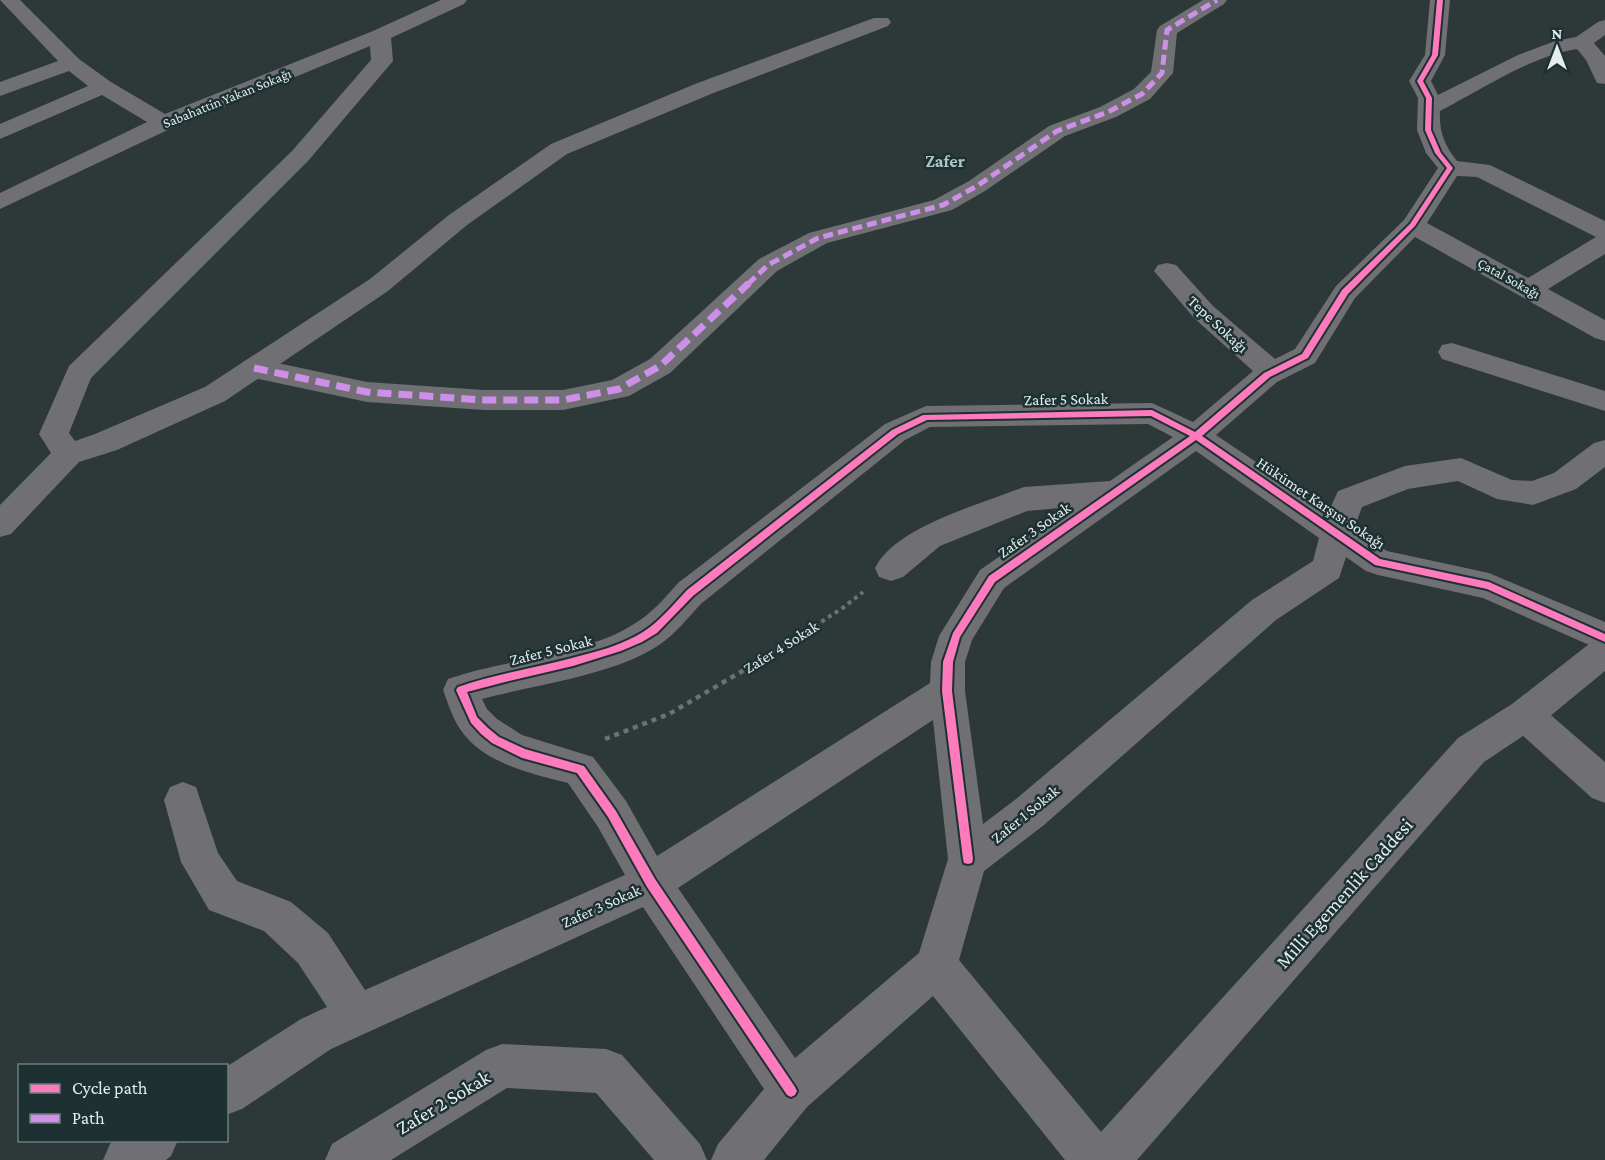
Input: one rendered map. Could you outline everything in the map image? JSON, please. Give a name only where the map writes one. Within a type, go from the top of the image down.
[{"type":"street","points":[[9,0],[72,63],[104,87],[164,123]]},
{"type":"street","name":"Sabahattin Yakan Sokağı","points":[[0,202],[164,123],[380,35],[457,0]]},
{"type":"street","points":[[254,368],[366,392],[484,400],[562,400],[619,389],[660,366],[768,265],[818,238],[943,205],[977,186],[1057,131],[1108,112],[1142,94],[1162,72],[1167,30],[1217,0]]},
{"type":"street","points":[[1440,0],[1435,55],[1420,81],[1429,98],[1428,130],[1438,153],[1450,168],[1482,170],[1591,212],[1605,232]]},
{"type":"street","points":[[0,525],[68,454],[106,442],[215,394],[379,285],[458,219],[559,149],[703,89],[881,22]]},
{"type":"street","points":[[1429,108],[1525,59],[1562,45],[1582,42],[1605,26]]},
{"type":"street","points":[[68,454],[54,434],[80,373],[300,156],[382,61],[380,35]]},
{"type":"street","points":[[1582,42],[1596,58],[1605,78]]},
{"type":"street","points":[[0,89],[72,63]]},
{"type":"street","points":[[0,132],[104,87]]},
{"type":"street","points":[[1196,436],[1272,372],[1305,356],[1345,292],[1413,225],[1450,168]]},
{"type":"street","name":"Çatal Sokağı","points":[[1413,225],[1605,332]]},
{"type":"street","points":[[1529,289],[1605,243]]},
{"type":"street","name":"Tepe Sokağı","points":[[1167,271],[1186,295],[1220,328],[1272,372]]},
{"type":"street","points":[[1452,352],[1605,401]]},
{"type":"street","name":"Zafer 5 Sokak","points":[[548,761],[534,758],[501,743],[474,720],[461,690],[488,681],[577,663],[640,639],[663,621],[690,593],[895,432],[926,417],[1152,413],[1196,436]]},
{"type":"street","name":"Zafer 3 Sokak","points":[[228,1092],[316,1034],[651,883],[947,691],[948,662],[956,636],[992,579],[1196,436]]},
{"type":"street","name":"Hükümet Karşısı Sokağı","points":[[1196,436],[1378,562],[1489,586],[1605,638]]},
{"type":"street","name":"Zafer 1 Sokak","points":[[968,859],[1030,812],[1264,610],[1327,569],[1349,499],[1405,478],[1461,470],[1508,491],[1533,493],[1565,480],[1605,451]]},
{"type":"street","points":[[891,568],[929,537],[1024,498],[1116,492]]},
{"type":"street","name":"Milli Egemenlik Caddesi","points":[[1106,1160],[1471,750],[1525,715],[1605,651]]},
{"type":"street","points":[[734,1160],[791,1091],[936,966],[968,859],[947,691]]},
{"type":"street","points":[[1525,715],[1605,786]]},
{"type":"street","points":[[548,761],[580,769],[612,814],[651,883],[791,1091]]},
{"type":"street","points":[[183,800],[201,862],[223,896],[277,916],[313,948],[357,1015]]},
{"type":"street","points":[[936,966],[1095,1160]]},
{"type":"street","name":"Zafer 2 Sokak","points":[[348,1160],[502,1066],[606,1071],[684,1160]]},
{"type":"street","points":[[126,1160],[152,1142]]},
{"type":"marked path","points":[[254,368],[367,392],[484,400],[563,400],[619,389],[660,366],[768,265],[818,238],[943,205],[977,186],[1057,131],[1108,112],[1142,94],[1162,73],[1167,30],[1217,0]]},
{"type":"cycle path","points":[[968,859],[947,691],[948,662],[956,636],[992,579],[1196,436],[1267,375],[1305,356],[1345,292],[1413,225],[1450,168],[1438,153],[1428,130],[1429,98],[1420,81],[1435,55],[1440,0]]},
{"type":"cycle path","points":[[791,1091],[651,883],[612,814],[580,769],[522,753],[496,740],[474,720],[461,690],[596,656],[646,635],[690,593],[895,432],[926,417],[1152,413],[1196,436],[1378,562],[1489,586],[1605,638]]},
{"type":"district","name":"Zafer","points":[[945,161]]}]
